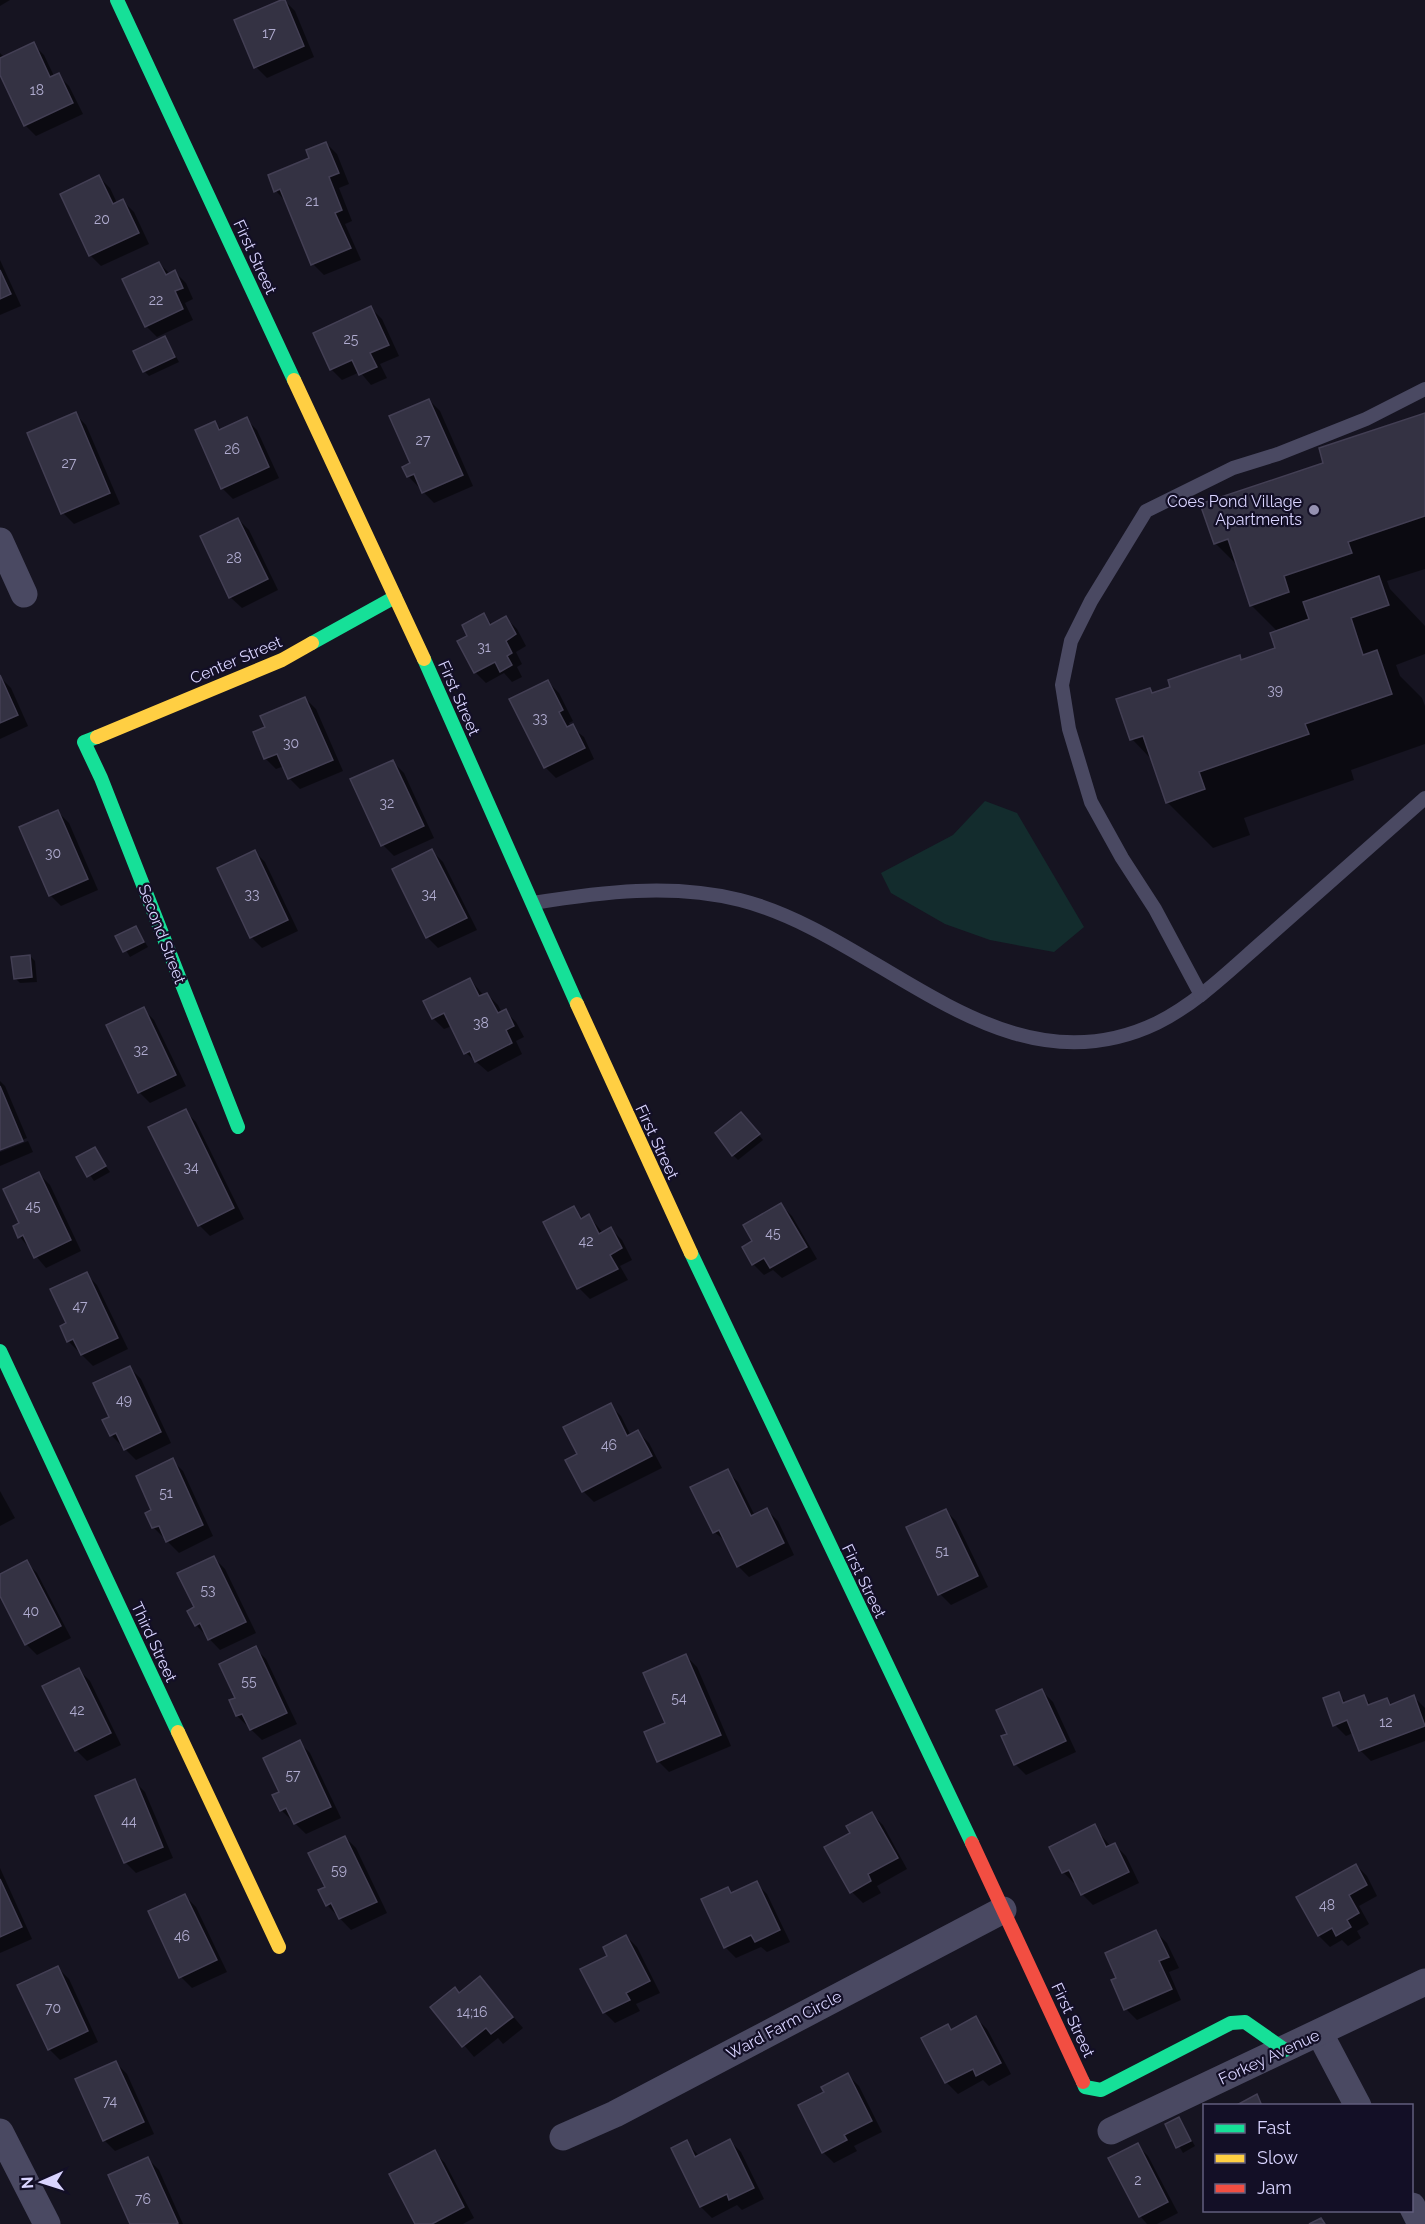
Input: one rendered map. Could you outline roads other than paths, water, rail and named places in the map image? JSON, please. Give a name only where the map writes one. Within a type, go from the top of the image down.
[{"type":"street","name":"First Street","points":[[117,0],[395,597],[643,1152],[1085,2086],[1101,2090],[1232,2023],[1245,2022],[1285,2050]]},
{"type":"street","points":[[0,542],[24,594]]},
{"type":"street","name":"Center Street","points":[[84,742],[282,660],[395,597]]},
{"type":"street","name":"Second Street","points":[[84,742],[101,778],[238,1127]]},
{"type":"street","name":"Third Street","points":[[0,1351],[279,1947]]},
{"type":"street","name":"Ward Farm Circle","points":[[563,2137],[615,2114],[1003,1910]]},
{"type":"street","name":"Forkey Avenue","points":[[1112,2131],[1320,2034],[1425,1982]]},
{"type":"street","points":[[1320,2034],[1357,2104]]},
{"type":"street","points":[[0,2132],[46,2224]]},
{"type":"street","points":[[1413,2208],[1421,2224]]},
{"type":"lane","points":[[1202,995],[1155,909],[1122,858],[1091,802],[1069,729],[1062,684],[1071,641],[1091,601],[1146,511],[1233,468],[1278,454],[1366,419],[1425,389]]},
{"type":"lane","points":[[533,903],[632,890],[705,893],[741,900],[819,931],[962,1014],[1001,1031],[1040,1040],[1097,1039],[1138,1031],[1159,1022],[1202,995],[1425,798]]},
{"type":"place","name":"Coes Pond Village Apartments","points":[[1314,510]]}]
